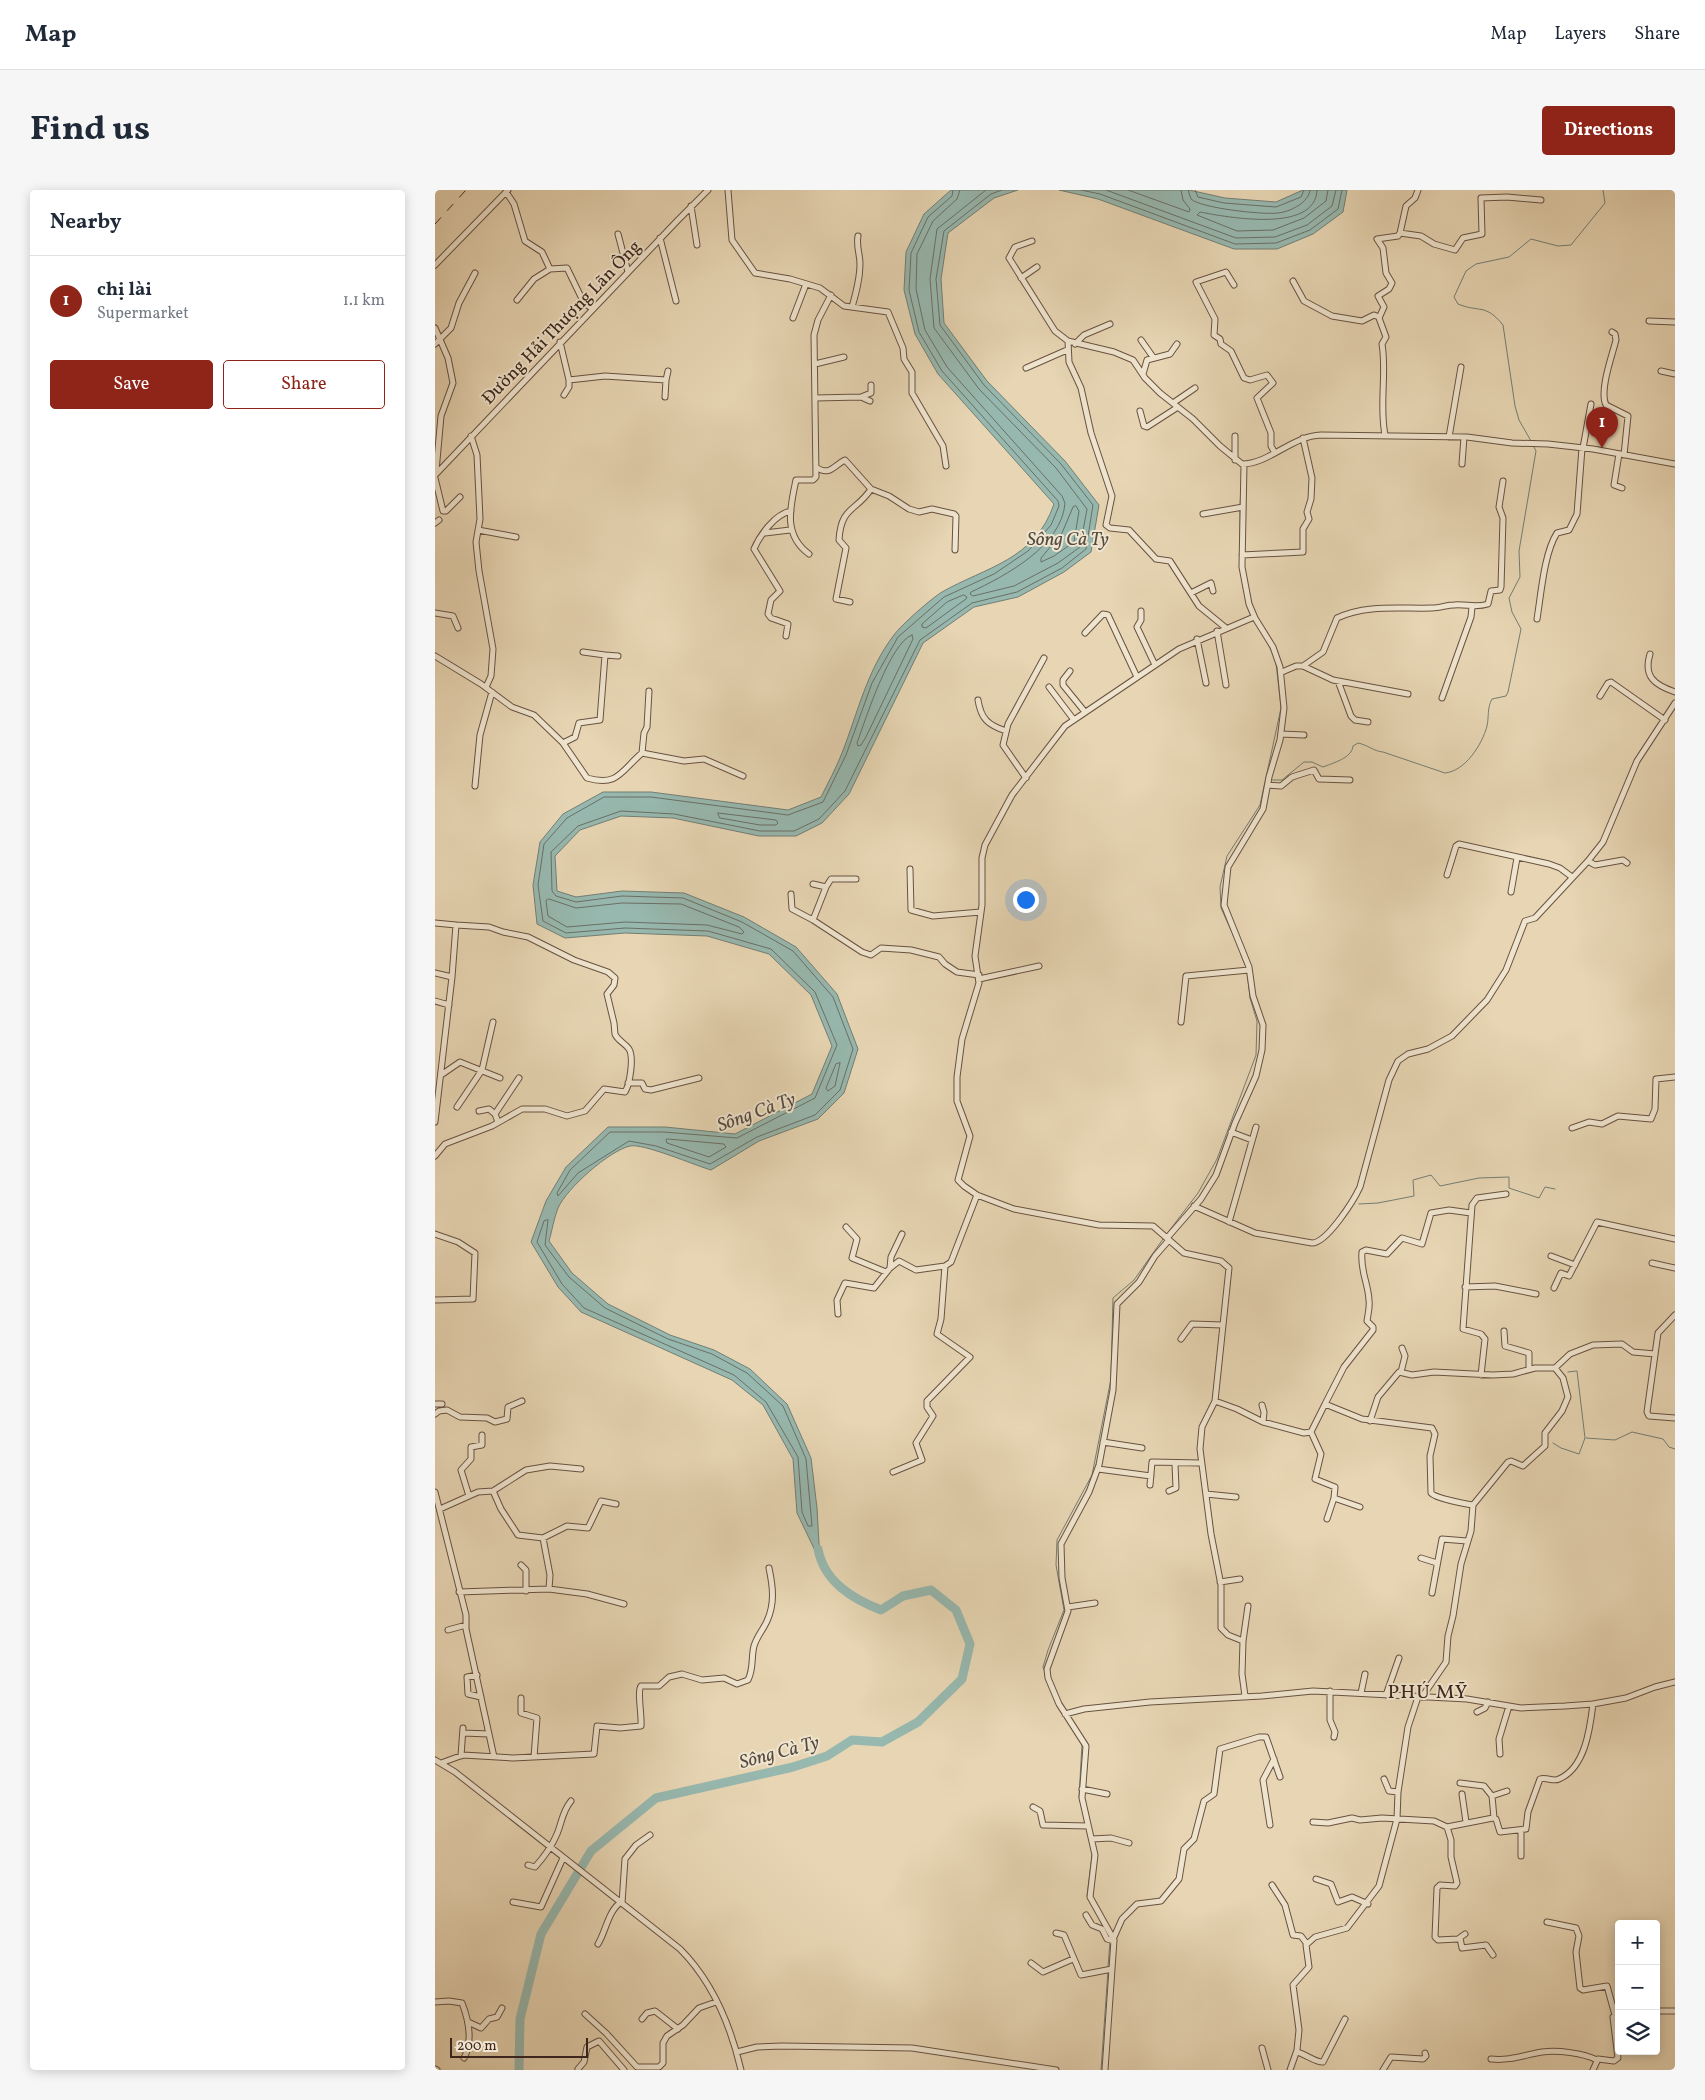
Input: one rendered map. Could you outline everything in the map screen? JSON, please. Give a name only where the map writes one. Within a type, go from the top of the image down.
[{"type":"street","name":"Đường Hải Thượng Lãn Ông","points":[[436,473],[708,190]]},
{"type":"street","points":[[728,190],[732,240],[755,273],[790,279],[806,284],[831,295],[842,305],[885,310],[889,313],[904,358],[912,372],[912,393],[943,446],[946,466]]},
{"type":"street","points":[[1385,435],[1382,421],[1382,380],[1385,353],[1382,344],[1386,337],[1379,316],[1384,307],[1378,296],[1389,289],[1392,282],[1386,272],[1383,248],[1377,240],[1398,236],[1406,206],[1415,198],[1418,190]]},
{"type":"street","points":[[1484,190],[1485,197]]},
{"type":"street","points":[[435,265],[507,191],[514,204],[525,241],[542,252],[550,269]]},
{"type":"street","points":[[1399,232],[1421,236],[1434,244],[1455,250],[1463,238],[1482,234],[1479,201],[1485,197],[1541,200]]},
{"type":"street","points":[[691,206],[697,245]]},
{"type":"street","points":[[618,234],[628,272]]},
{"type":"street","points":[[852,307],[859,272],[858,236]]},
{"type":"street","points":[[660,238],[676,300]]},
{"type":"street","points":[[1032,241],[1015,247],[1009,254],[1010,260],[1052,328],[1068,342],[1128,357],[1152,386],[1193,419],[1235,460],[1243,464],[1275,453],[1303,438],[1321,435],[1464,437],[1512,443],[1548,444],[1583,448],[1675,464]]},
{"type":"street","points":[[1021,278],[1037,267]]},
{"type":"street","points":[[517,300],[534,279],[550,269],[567,268],[584,303],[593,309]]},
{"type":"street","points":[[1234,285],[1226,272],[1196,282],[1215,319],[1214,335],[1220,339],[1221,344],[1231,351],[1244,378],[1250,380],[1267,375],[1273,383],[1257,398],[1271,433],[1271,446],[1275,453]]},
{"type":"street","points":[[438,343],[451,328],[459,303],[475,273]]},
{"type":"street","points":[[1293,281],[1304,301],[1332,316],[1362,321],[1374,315],[1379,316]]},
{"type":"street","points":[[793,318],[806,284]]},
{"type":"street","points":[[809,554],[800,546],[790,530],[791,511],[796,480],[815,479],[815,330],[831,295]]},
{"type":"street","points":[[1649,320],[1675,322]]},
{"type":"street","points":[[1075,344],[1084,335],[1111,324]]},
{"type":"street","points":[[435,328],[438,343],[448,358],[453,383],[441,416],[436,473],[443,511],[446,511],[460,497]]},
{"type":"street","points":[[1612,332],[1615,334],[1616,340],[1605,386],[1604,402],[1606,405],[1628,416],[1614,485],[1622,488]]},
{"type":"street","points":[[1141,340],[1153,357]]},
{"type":"street","points":[[560,342],[569,380],[569,386],[564,395]]},
{"type":"street","points":[[1068,342],[1067,350],[1112,496],[1106,525],[1110,528],[1129,530],[1156,559],[1170,561],[1200,608],[1227,628]]},
{"type":"street","points":[[1143,374],[1145,362],[1153,357],[1170,354],[1177,344]]},
{"type":"street","points":[[1026,368],[1067,350]]},
{"type":"street","points":[[815,364],[844,357]]},
{"type":"street","points":[[1449,437],[1461,367]]},
{"type":"street","points":[[665,397],[668,371]]},
{"type":"street","points":[[1661,371],[1675,374]]},
{"type":"street","points":[[569,380],[605,376],[666,380]]},
{"type":"street","points":[[815,398],[861,397],[871,393],[871,385]]},
{"type":"street","points":[[1140,411],[1144,426],[1147,427],[1195,388]]},
{"type":"street","points":[[861,397],[870,401]]},
{"type":"street","points":[[1537,619],[1541,588],[1551,545],[1557,533],[1569,530],[1577,517],[1583,448],[1591,404]]},
{"type":"street","points":[[471,436],[477,454],[478,530],[476,542],[479,571],[493,648],[491,676],[486,687]]},
{"type":"street","points":[[1235,436],[1235,460]]},
{"type":"street","points":[[1462,464],[1464,437]]},
{"type":"street","points":[[1241,555],[1303,553],[1304,526],[1309,519],[1307,512],[1312,489],[1312,472],[1303,438]]},
{"type":"street","points":[[816,467],[821,470],[831,471],[845,460],[871,489],[889,496],[914,511],[932,509],[956,514],[955,550]]},
{"type":"street","points":[[1112,1940],[1090,1897],[1095,1855],[1092,1839],[1086,1826],[1082,1789],[1085,1746],[1051,1687],[1047,1669],[1068,1607],[1062,1578],[1061,1548],[1098,1469],[1113,1390],[1117,1304],[1139,1282],[1155,1256],[1194,1206],[1215,1175],[1231,1132],[1256,1076],[1262,1050],[1263,1025],[1224,906],[1227,874],[1232,859],[1262,812],[1281,734],[1284,708],[1282,672],[1274,649],[1251,618],[1247,596],[1241,555],[1243,464]]},
{"type":"street","points":[[1303,666],[1323,652],[1337,618],[1352,611],[1376,608],[1434,608],[1454,604],[1472,607],[1488,604],[1491,591],[1500,590],[1501,587],[1503,518],[1499,507],[1503,481]]},
{"type":"street","points":[[850,602],[836,599],[846,548],[839,540],[839,534],[845,514],[871,489]]},
{"type":"street","points":[[1203,514],[1243,506]]},
{"type":"street","points":[[786,636],[788,624],[771,618],[768,614],[771,600],[780,590],[754,549],[772,522],[783,513],[791,511]]},
{"type":"street","points":[[478,530],[516,537]]},
{"type":"street","points":[[765,533],[780,533],[790,530]]},
{"type":"street","points":[[1191,593],[1211,583],[1213,591]]},
{"type":"street","points":[[1442,698],[1471,617],[1472,607]]},
{"type":"street","points":[[1141,611],[1141,620],[1137,628],[1155,664]]},
{"type":"street","points":[[435,613],[453,616],[458,628]]},
{"type":"street","points":[[1085,634],[1103,614],[1108,615],[1137,677]]},
{"type":"street","points":[[1243,1641],[1225,1633],[1221,1628],[1220,1582],[1200,1463],[1201,1431],[1215,1402],[1216,1378],[1229,1271],[1227,1266],[1221,1261],[1187,1254],[1153,1226],[1096,1224],[1014,1209],[977,1195],[958,1180],[969,1136],[956,1098],[962,1039],[979,977],[975,956],[981,912],[984,849],[1011,798],[1060,730],[1155,664],[1197,640],[1251,618]]},
{"type":"street","points":[[1217,631],[1226,686]]},
{"type":"street","points":[[1197,640],[1206,683]]},
{"type":"street","points":[[583,652],[618,656]]},
{"type":"street","points":[[1650,654],[1647,666],[1649,674],[1661,686],[1675,692]]},
{"type":"street","points":[[563,743],[575,737],[579,723],[600,720],[605,655]]},
{"type":"street","points":[[435,656],[486,687],[512,707],[534,715],[563,743],[585,776],[602,781],[616,778],[642,754],[643,733],[647,727],[649,691]]},
{"type":"street","points":[[1026,778],[1004,747],[1006,731],[1044,658]]},
{"type":"street","points":[[1282,672],[1296,666],[1303,666],[1338,681],[1408,694]]},
{"type":"street","points":[[1070,671],[1063,680],[1063,685],[1085,712]]},
{"type":"street","points":[[1338,681],[1351,716],[1355,720],[1368,722]]},
{"type":"street","points":[[1600,696],[1608,683],[1611,682],[1665,720]]},
{"type":"street","points":[[1049,687],[1074,720]]},
{"type":"street","points":[[475,786],[480,735],[492,692]]},
{"type":"street","points":[[978,700],[981,714],[987,723],[1006,731]]},
{"type":"street","points":[[1194,1206],[1255,1233],[1312,1243],[1317,1243],[1324,1238],[1353,1200],[1360,1187],[1389,1080],[1398,1061],[1408,1054],[1428,1049],[1460,1029],[1487,1000],[1499,982],[1525,922],[1535,918],[1589,861],[1603,842],[1637,761],[1675,703]]},
{"type":"street","points":[[1281,734],[1304,735]]},
{"type":"street","points":[[642,754],[684,761],[704,759],[743,776]]},
{"type":"street","points":[[1268,785],[1281,786],[1292,777],[1314,770],[1319,779],[1350,780]]},
{"type":"street","points":[[1447,875],[1456,846],[1459,844],[1556,866],[1572,878]]},
{"type":"street","points":[[1511,892],[1517,858]]},
{"type":"street","points":[[1589,861],[1595,865],[1623,860],[1627,864]]},
{"type":"street","points":[[910,869],[911,910],[933,916],[981,912]]},
{"type":"street","points":[[813,920],[831,879],[856,878]]},
{"type":"street","points":[[813,884],[826,887]]},
{"type":"street","points":[[791,894],[794,910],[866,954],[874,954],[881,948],[911,950],[938,956],[957,972],[979,977],[1039,966]]},
{"type":"street","points":[[435,923],[489,927],[522,936],[612,975],[615,982],[607,994],[615,1034],[629,1049],[631,1055],[628,1084],[623,1093],[608,1088],[604,1089],[587,1110],[571,1116],[525,1108],[498,1122],[445,1144],[435,1156]]},
{"type":"street","points":[[435,1122],[452,977],[456,925]]},
{"type":"street","points":[[1181,1022],[1186,976],[1246,970]]},
{"type":"street","points":[[435,973],[452,977]]},
{"type":"street","points":[[435,1001],[449,1005]]},
{"type":"street","points":[[457,1107],[481,1070],[493,1022]]},
{"type":"street","points":[[442,1058],[452,1068]]},
{"type":"street","points":[[441,1076],[464,1062],[500,1078]]},
{"type":"street","points":[[1572,1128],[1589,1122],[1601,1124],[1618,1116],[1651,1119],[1655,1109],[1656,1079],[1675,1077]]},
{"type":"street","points":[[495,1114],[519,1078]]},
{"type":"street","points":[[628,1084],[641,1083],[645,1089],[651,1090],[699,1078]]},
{"type":"street","points":[[479,1110],[487,1108],[495,1114],[498,1122]]},
{"type":"street","points":[[1229,1222],[1256,1127]]},
{"type":"street","points":[[1231,1132],[1252,1140]]},
{"type":"street","points":[[1481,1375],[1485,1339],[1481,1334],[1463,1329],[1472,1202],[1477,1198],[1505,1194]]},
{"type":"street","points":[[888,1270],[901,1261],[916,1270],[945,1266],[955,1257],[977,1195]]},
{"type":"street","points":[[1311,1432],[1344,1367],[1373,1330],[1373,1327],[1367,1321],[1369,1299],[1366,1279],[1362,1273],[1362,1252],[1366,1250],[1389,1253],[1402,1238],[1422,1244],[1431,1213],[1449,1210],[1471,1212]]},
{"type":"street","points":[[1553,1288],[1561,1272],[1569,1276],[1597,1222],[1675,1239]]},
{"type":"street","points":[[846,1227],[857,1239],[852,1258],[888,1270]]},
{"type":"street","points":[[435,1234],[458,1242],[475,1253],[473,1300],[435,1300]]},
{"type":"street","points":[[838,1314],[837,1301],[844,1284],[876,1288],[888,1270],[891,1257],[902,1234]]},
{"type":"street","points":[[1551,1256],[1575,1264]]},
{"type":"street","points":[[1652,1263],[1675,1268]]},
{"type":"street","points":[[893,1472],[922,1460],[916,1443],[933,1416],[927,1408],[927,1401],[970,1358],[937,1334],[941,1319],[945,1266]]},
{"type":"street","points":[[1465,1287],[1495,1286],[1536,1294]]},
{"type":"street","points":[[1675,1315],[1659,1331],[1647,1414],[1650,1416],[1675,1418]]},
{"type":"street","points":[[1181,1339],[1192,1324],[1223,1325]]},
{"type":"street","points":[[1504,1331],[1505,1346],[1529,1353],[1529,1369]]},
{"type":"street","points":[[1401,1372],[1412,1375],[1434,1372],[1481,1375],[1513,1374],[1529,1369],[1555,1368],[1571,1354],[1593,1345],[1622,1344],[1633,1352],[1655,1354]]},
{"type":"street","points":[[1370,1420],[1377,1397],[1395,1376],[1401,1372],[1405,1356],[1402,1348]]},
{"type":"street","points":[[1307,1944],[1321,1934],[1340,1932],[1347,1928],[1368,1904],[1380,1883],[1397,1818],[1398,1792],[1408,1727],[1420,1697],[1446,1662],[1447,1636],[1467,1541],[1471,1531],[1473,1505],[1508,1462],[1511,1461],[1523,1466],[1545,1446],[1545,1432],[1562,1411],[1568,1397],[1563,1378],[1555,1368]]},
{"type":"street","points":[[435,1414],[439,1410],[447,1410],[460,1417],[487,1418],[495,1422],[507,1419],[508,1407],[522,1401]]},
{"type":"street","points":[[1215,1402],[1237,1409],[1263,1422],[1304,1433],[1311,1432]]},
{"type":"street","points":[[435,1404],[442,1404]]},
{"type":"street","points":[[1325,1404],[1370,1420],[1432,1428],[1435,1434],[1429,1460],[1431,1493],[1437,1498],[1449,1498],[1462,1504],[1473,1505]]},
{"type":"street","points":[[1262,1405],[1264,1412],[1263,1422]]},
{"type":"street","points":[[1311,1432],[1321,1454],[1315,1479],[1333,1486],[1335,1498],[1327,1519]]},
{"type":"street","points":[[469,1496],[461,1470],[471,1459],[471,1448],[483,1445],[482,1435]]},
{"type":"street","points":[[1103,1442],[1142,1448]]},
{"type":"street","points":[[1150,1484],[1152,1462],[1175,1464],[1200,1463]]},
{"type":"street","points":[[1169,1491],[1175,1488],[1175,1464]]},
{"type":"street","points":[[440,1509],[480,1492],[493,1491],[526,1470],[550,1466],[581,1469]]},
{"type":"street","points":[[1098,1469],[1151,1476]]},
{"type":"street","points":[[493,1491],[501,1509],[518,1535],[543,1538],[567,1526],[589,1528],[601,1501],[616,1504]]},
{"type":"street","points":[[435,1492],[459,1592],[494,1757]]},
{"type":"street","points":[[1205,1494],[1236,1497]]},
{"type":"street","points":[[1335,1498],[1360,1507]]},
{"type":"street","points":[[543,1538],[550,1575],[549,1590]]},
{"type":"street","points":[[1431,1593],[1442,1539],[1467,1541]]},
{"type":"street","points":[[1421,1558],[1437,1563]]},
{"type":"street","points":[[521,1565],[526,1570],[526,1591]]},
{"type":"street","points":[[441,1763],[461,1756],[534,1757],[594,1754],[597,1726],[640,1727],[642,1704],[639,1690],[641,1686],[659,1686],[669,1677],[682,1674],[702,1680],[724,1678],[737,1684],[748,1680],[754,1658],[754,1646],[768,1618],[773,1600],[769,1568]]},
{"type":"street","points":[[1220,1582],[1240,1580]]},
{"type":"street","points":[[459,1592],[549,1590],[587,1594],[624,1604]]},
{"type":"street","points":[[1068,1607],[1095,1602]]},
{"type":"street","points":[[1245,1696],[1241,1674],[1248,1606]]},
{"type":"street","points":[[448,1630],[466,1625]]},
{"type":"street","points":[[1386,1695],[1399,1658]]},
{"type":"street","points":[[1361,1692],[1365,1674]]},
{"type":"street","points":[[477,1675],[467,1677],[467,1692],[481,1697]]},
{"type":"street","points":[[1065,1714],[1095,1707],[1302,1691],[1361,1692],[1488,1702],[1526,1708],[1593,1704],[1626,1698],[1666,1683],[1675,1682]]},
{"type":"street","points":[[1330,1691],[1330,1720],[1335,1732],[1334,1737]]},
{"type":"street","points":[[521,1698],[521,1713],[537,1718],[534,1757]]},
{"type":"street","points":[[1477,1712],[1485,1708],[1488,1702]]},
{"type":"street","points":[[1460,1783],[1484,1786],[1493,1796],[1494,1818],[1500,1832],[1521,1830],[1527,1826],[1528,1812],[1540,1779],[1559,1779],[1576,1767],[1588,1739],[1593,1704]]},
{"type":"street","points":[[1500,1754],[1499,1739],[1509,1706]]},
{"type":"street","points":[[461,1756],[463,1731],[489,1734]]},
{"type":"street","points":[[1105,2070],[1112,1969],[1112,1940],[1122,1919],[1136,1905],[1161,1901],[1179,1879],[1185,1850],[1194,1839],[1205,1800],[1214,1794],[1220,1749],[1265,1736],[1268,1739],[1280,1777]]},
{"type":"street","points":[[1270,1825],[1263,1780],[1274,1758]]},
{"type":"street","points":[[435,1760],[622,1902],[686,1955],[716,2002],[729,2027],[741,2070]]},
{"type":"street","points":[[1384,1779],[1389,1791],[1398,1792]]},
{"type":"street","points":[[1082,1789],[1107,1794]]},
{"type":"street","points":[[1493,1796],[1507,1791]]},
{"type":"street","points":[[1462,1794],[1466,1822]]},
{"type":"street","points":[[528,1865],[535,1867],[549,1847],[556,1835],[560,1819],[571,1802]]},
{"type":"street","points":[[1033,1807],[1040,1811],[1043,1825],[1086,1826]]},
{"type":"street","points":[[1313,1822],[1327,1823],[1352,1818],[1360,1820],[1397,1818],[1436,1821],[1447,1827],[1494,1818]]},
{"type":"street","points":[[1447,1827],[1451,1840],[1452,1859],[1457,1883],[1455,1886],[1440,1885],[1437,1888],[1435,1937],[1438,1940],[1463,1936],[1462,1948],[1486,1945],[1493,1955]]},
{"type":"street","points":[[1521,1830],[1521,1856]]},
{"type":"street","points":[[598,1944],[605,1934],[612,1911],[622,1902],[625,1859],[637,1845],[650,1835]]},
{"type":"street","points":[[1092,1839],[1111,1838],[1129,1843]]},
{"type":"street","points":[[513,1902],[541,1907],[564,1859]]},
{"type":"street","points":[[1316,1879],[1331,1884],[1338,1902],[1352,1897],[1368,1904]]},
{"type":"street","points":[[1272,1885],[1285,1905],[1293,1935],[1301,1936],[1307,1944],[1309,1967],[1296,1980],[1293,1987],[1298,2020],[1297,2052],[1290,2070]]},
{"type":"street","points":[[1086,1915],[1091,1924],[1102,1929],[1112,1940]]},
{"type":"street","points":[[1547,1922],[1575,1928],[1579,1936],[1576,1952],[1580,1988],[1583,1990],[1607,1986],[1616,2010]]},
{"type":"street","points":[[1056,1933],[1064,1935],[1073,1960],[1082,1976],[1112,1969]]},
{"type":"street","points":[[1031,1963],[1043,1972],[1073,1960]]},
{"type":"street","points":[[435,2002],[461,2002],[468,2022],[469,2049],[464,2058]]},
{"type":"street","points":[[585,2014],[606,2033],[639,2069],[662,2066],[664,2039],[678,2029],[699,2008],[716,2002]]},
{"type":"street","points":[[468,2022],[481,2028],[489,2018],[497,2017],[502,2008]]},
{"type":"street","points":[[642,2019],[647,2014],[655,2011],[667,2023],[678,2029]]},
{"type":"street","points":[[1660,2011],[1675,2011]]},
{"type":"street","points":[[1297,2052],[1308,2055],[1318,2062],[1323,2062],[1345,2019]]},
{"type":"street","points":[[578,2069],[584,2062],[587,2047],[599,2041],[624,2070]]},
{"type":"street","points":[[737,2052],[757,2047],[787,2046],[912,2048],[1057,2070]]},
{"type":"street","points":[[1262,2048],[1268,2070]]},
{"type":"street","points":[[1491,2059],[1509,2060],[1548,2052],[1614,2061],[1618,2058],[1618,2055]]},
{"type":"street","points":[[1383,2070],[1391,2057],[1423,2059],[1426,2057],[1425,2053]]},
{"type":"street","points":[[1593,2070],[1597,2060]]},
{"type":"water","name":"Sông Cà Ty","points":[[951,190],[1018,190],[994,198],[948,233],[941,279],[944,323],[987,381],[1065,461],[1099,505],[1091,552],[1064,572],[1018,597],[974,607],[923,643],[849,794],[822,823],[796,836],[759,836],[673,818],[621,816],[580,830],[555,856],[557,891],[576,897],[622,891],[684,893],[744,917],[796,947],[837,994],[858,1049],[844,1093],[818,1119],[759,1141],[711,1170],[637,1146],[621,1149],[611,1155],[589,1171],[563,1200],[558,1208],[549,1241],[572,1273],[608,1304],[670,1335],[714,1350],[750,1369],[787,1404],[811,1458],[817,1508],[820,1561],[797,1513],[793,1459],[763,1405],[732,1380],[581,1312],[558,1287],[531,1242],[546,1201],[566,1167],[608,1127],[665,1127],[735,1134],[812,1094],[832,1046],[811,995],[769,954],[707,936],[625,933],[565,938],[537,924],[533,885],[540,842],[563,814],[603,792],[651,792],[788,810],[821,797],[842,753],[870,677],[885,648],[898,631],[917,612],[942,592],[992,568],[1022,550],[1035,538],[1046,523],[1054,504],[938,374],[915,334],[904,290],[906,252],[924,214]]},
{"type":"water","points":[[1059,190],[1189,190],[1225,198],[1276,202],[1303,190],[1347,190],[1343,212],[1313,234],[1277,249],[1234,249],[1098,199]]},
{"type":"waterway","points":[[1531,441],[1519,420],[1515,406],[1503,325],[1487,311],[1458,304],[1454,297],[1466,271],[1476,264],[1509,257],[1531,239],[1558,246],[1571,245],[1605,203],[1603,190]]},
{"type":"waterway","points":[[1271,780],[1282,780],[1304,762],[1312,762],[1323,767],[1337,762],[1346,757],[1353,746],[1358,743],[1445,773],[1459,767],[1472,756],[1485,733],[1489,706],[1492,699],[1506,696],[1508,692],[1521,629],[1512,612],[1509,598],[1520,577],[1519,551],[1536,451],[1534,447]]},
{"type":"waterway","points":[[1240,506],[1241,488]]},
{"type":"waterway","points":[[1240,510],[1240,561]]},
{"type":"waterway","points":[[1243,587],[1246,598]]},
{"type":"waterway","points":[[1268,644],[1272,652]]},
{"type":"waterway","points":[[1235,939],[1221,908],[1220,887],[1227,856],[1260,805],[1281,708],[1276,663]]},
{"type":"waterway","points":[[1241,955],[1246,967]]},
{"type":"waterway","points":[[1166,1235],[1198,1193],[1217,1159],[1256,1055],[1257,1021],[1250,998],[1247,971]]},
{"type":"waterway","points":[[1359,1204],[1378,1203],[1414,1196],[1413,1180],[1431,1175],[1440,1186],[1479,1178],[1509,1177],[1509,1188],[1539,1198],[1545,1187],[1555,1189]]},
{"type":"waterway","points":[[1111,1375],[1113,1298],[1134,1280],[1163,1239]]},
{"type":"waterway","points":[[1553,1443],[1579,1454],[1585,1438],[1577,1371],[1568,1372]]},
{"type":"waterway","points":[[1045,1672],[1043,1667],[1048,1650],[1064,1610],[1056,1565],[1057,1540],[1092,1475],[1111,1379]]},
{"type":"waterway","points":[[1586,1438],[1615,1440],[1632,1432],[1663,1439],[1669,1447],[1675,1449]]},
{"type":"waterway","name":"Sông Cà Ty","points":[[519,2070],[520,2019],[541,1934],[591,1851],[656,1798],[793,1767],[827,1756],[852,1740],[882,1742],[918,1722],[962,1679],[970,1644],[956,1610],[931,1590],[903,1596],[881,1610],[871,1606],[850,1595],[833,1580],[821,1561],[818,1549]]},
{"type":"waterway","points":[[1075,1734],[1082,1744],[1079,1797],[1082,1808]]},
{"type":"waterway","points":[[1087,1896],[1092,1855]]},
{"type":"waterway","points":[[1091,1904],[1100,1920]]},
{"type":"waterway","points":[[1108,1967],[1110,1941]]},
{"type":"waterway","points":[[1101,2070],[1108,1971]]},
{"type":"railway","points":[[435,224],[466,190]]},
{"type":"place","name":"chị lài","points":[[1602,448]]},
{"type":"district","name":"PHÚ MỸ","points":[[1428,1691]]}]
